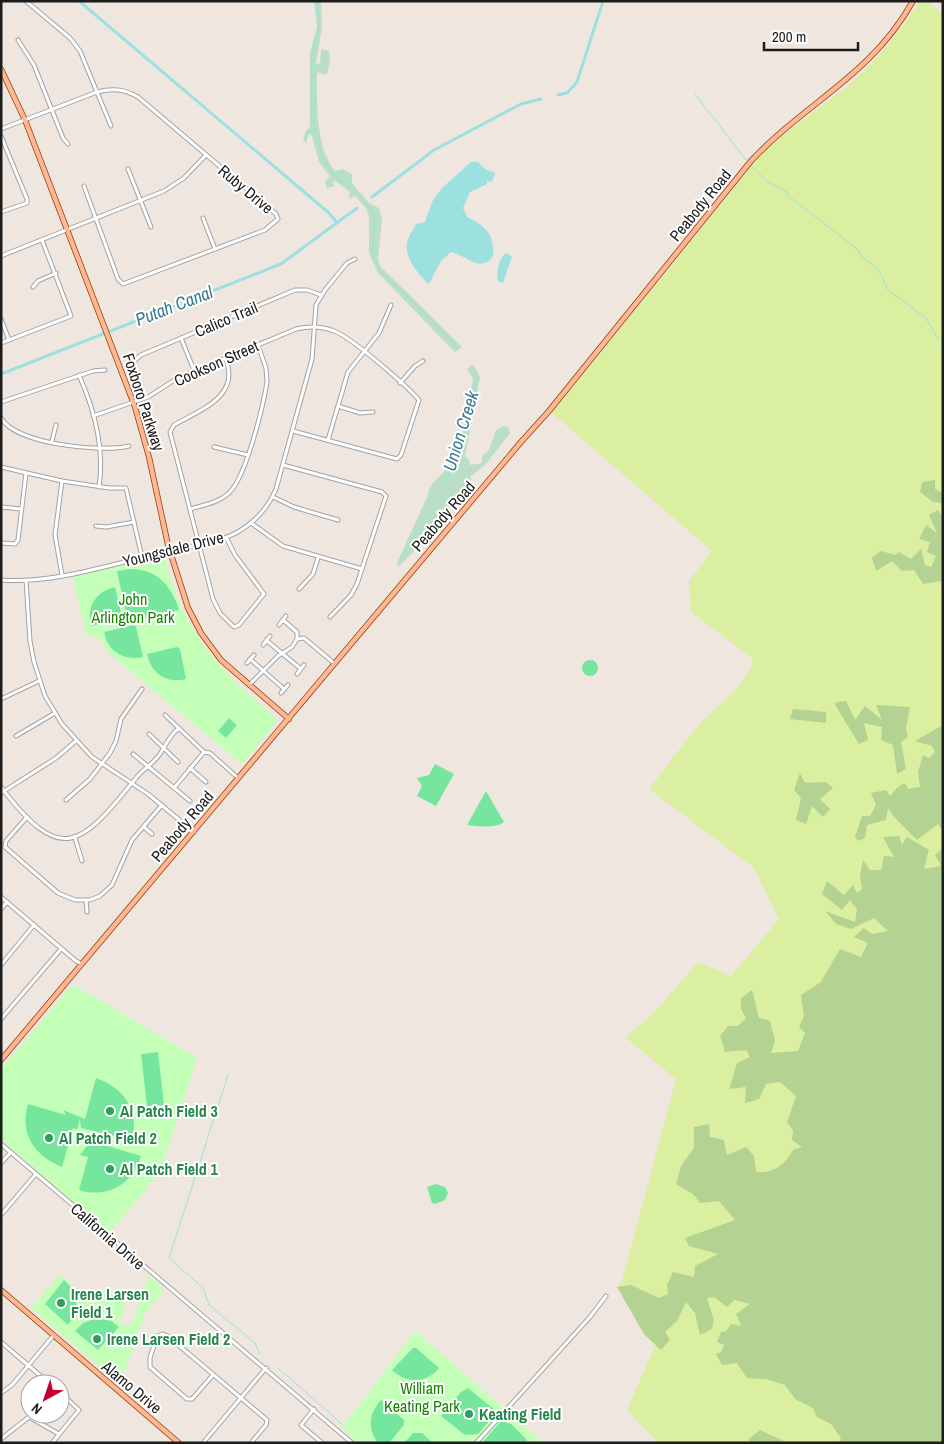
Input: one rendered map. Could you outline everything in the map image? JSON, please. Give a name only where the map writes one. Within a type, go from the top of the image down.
[{"type":"main road","name":"Peabody Road","points":[[1,1060],[599,351],[752,161],[776,136],[866,63],[889,38],[913,1]]},
{"type":"main road","name":"Foxboro Parkway","points":[[1,69],[25,120],[134,402],[149,457],[170,551],[182,593],[193,620],[221,660],[248,686],[288,719]]},
{"type":"main road","name":"Alamo Drive","points":[[1,1290],[179,1443]]},
{"type":"street","points":[[26,1],[75,44],[86,62],[111,126]]},
{"type":"street","points":[[18,40],[34,65],[63,138],[68,144]]},
{"type":"street","name":"Ruby Drive","points":[[1,130],[97,92],[116,89],[138,97],[278,218],[276,223],[265,230],[123,284],[118,279],[94,219]]},
{"type":"street","points":[[1,136],[27,199],[26,203],[1,212]]},
{"type":"street","points":[[1,256],[176,185],[206,155]]},
{"type":"street","points":[[128,169],[150,227]]},
{"type":"street","points":[[84,186],[94,219]]},
{"type":"street","points":[[203,218],[216,249]]},
{"type":"street","points":[[1,343],[71,316],[42,240]]},
{"type":"street","points":[[321,295],[347,264],[355,259]]},
{"type":"street","points":[[33,286],[38,281],[56,273]]},
{"type":"street","name":"Calico Trail","points":[[134,361],[141,355],[295,290],[307,290],[321,295]]},
{"type":"street","name":"Youngsdale Drive","points":[[1,580],[26,580],[62,575],[170,551],[226,537],[251,523],[273,497],[283,465],[312,359],[316,305],[321,295]]},
{"type":"street","points":[[328,440],[348,372],[379,333],[391,305]]},
{"type":"street","points":[[1,319],[9,340]]},
{"type":"street","points":[[293,431],[399,458],[419,402],[416,396],[364,352],[336,332],[314,327]]},
{"type":"street","name":"Cookson Street","points":[[93,416],[155,394],[176,379],[194,370],[296,329],[314,327]]},
{"type":"street","points":[[181,338],[194,370]]},
{"type":"street","points":[[190,509],[213,503],[229,493],[240,478],[267,382],[266,368],[258,345]]},
{"type":"street","points":[[225,358],[230,376],[225,392],[218,399],[170,429],[198,544],[216,607],[229,624],[236,626],[264,594],[235,555],[226,537]]},
{"type":"street","points":[[400,383],[415,366],[423,361]]},
{"type":"street","points":[[1,402],[79,375],[105,370]]},
{"type":"street","points":[[79,375],[99,431],[99,487]]},
{"type":"street","points":[[338,406],[365,413],[373,412]]},
{"type":"street","points":[[1,418],[7,425],[18,432],[52,442],[100,450],[129,446]]},
{"type":"street","points":[[52,442],[56,425]]},
{"type":"street","points":[[214,447],[248,455]]},
{"type":"street","points":[[283,465],[385,494],[386,500],[351,595],[330,617]]},
{"type":"street","points":[[1,466],[62,481],[99,487],[126,488],[142,557]]},
{"type":"street","points":[[1,543],[17,543],[26,473]]},
{"type":"street","points":[[62,481],[55,535],[62,575]]},
{"type":"street","points":[[273,497],[294,507],[338,520]]},
{"type":"street","points":[[1,507],[21,509]]},
{"type":"street","points":[[96,526],[106,528],[134,522]]},
{"type":"street","points":[[251,523],[283,546],[318,558],[362,569]]},
{"type":"street","points":[[299,589],[310,578],[318,558]]},
{"type":"street","points":[[26,580],[30,641],[39,681],[55,713],[76,741],[102,764],[162,805],[194,832]]},
{"type":"street","points":[[279,625],[286,616]]},
{"type":"street","points":[[248,686],[257,675],[292,646],[297,639],[297,632],[283,620]]},
{"type":"street","points":[[263,645],[270,636]]},
{"type":"street","points":[[297,639],[304,638],[335,664]]},
{"type":"street","points":[[266,640],[301,669]]},
{"type":"street","points":[[247,663],[254,655]]},
{"type":"street","points":[[250,659],[284,689]]},
{"type":"street","points":[[297,674],[304,665]]},
{"type":"street","points":[[1,699],[39,681]]},
{"type":"street","points":[[281,693],[288,685]]},
{"type":"street","points":[[66,800],[90,779],[114,747],[121,719],[142,689]]},
{"type":"street","points":[[16,736],[55,713]]},
{"type":"street","points":[[165,715],[204,752],[210,753],[238,778]]},
{"type":"street","points":[[1,787],[3,792],[42,831],[54,837],[75,838],[88,832],[95,825],[143,769],[148,767],[178,729]]},
{"type":"street","points":[[149,734],[178,762]]},
{"type":"street","points":[[3,792],[56,758],[76,741]]},
{"type":"street","points":[[174,788],[204,752]]},
{"type":"street","points":[[133,754],[190,801]]},
{"type":"street","points":[[190,768],[206,782]]},
{"type":"street","points":[[27,817],[6,841],[5,846],[58,893],[70,898],[86,900],[100,896],[112,886],[129,846],[162,805]]},
{"type":"street","points":[[144,827],[152,834]]},
{"type":"street","points":[[75,838],[82,861]]},
{"type":"street","points":[[1,897],[61,949],[82,964]]},
{"type":"street","points":[[86,900],[87,912]]},
{"type":"street","points":[[1,909],[7,902]]},
{"type":"street","points":[[1,965],[34,925]]},
{"type":"street","points":[[1,1020],[61,949]]},
{"type":"street","name":"California Drive","points":[[1,1144],[352,1443]]},
{"type":"street","points":[[1,1163],[11,1152]]},
{"type":"street","points":[[1,1214],[36,1174]]},
{"type":"street","points":[[476,1443],[590,1317],[606,1296]]},
{"type":"street","points":[[213,1375],[192,1399],[187,1399],[150,1366],[150,1358],[157,1337],[161,1334],[169,1337],[241,1398],[267,1422],[251,1443]]},
{"type":"street","points":[[1,1393],[53,1336]]},
{"type":"street","points":[[1,1342],[38,1374]]},
{"type":"street","points":[[203,1443],[266,1368]]},
{"type":"street","points":[[70,1401],[79,1410],[70,1421]]},
{"type":"street","points":[[314,1409],[301,1425],[322,1443]]},
{"type":"street","points":[[1,1439],[29,1416],[59,1434]]},
{"type":"street","points":[[52,1443],[67,1424]]},
{"type":"green space","points":[[314,1],[321,1],[322,27],[316,64],[320,63],[321,49],[329,51],[330,61],[325,75],[317,72],[318,124],[328,161],[335,171],[342,169],[352,174],[352,183],[369,203],[379,208],[382,220],[378,259],[380,266],[462,347],[455,352],[378,273],[369,253],[369,216],[366,208],[355,196],[350,199],[349,191],[335,181],[332,183],[334,186],[327,188],[325,182],[330,176],[319,162],[312,136],[309,133],[306,143],[303,139],[310,127],[310,53],[317,27]]},
{"type":"green space","points":[[928,1],[943,14],[943,1443],[659,1443],[627,1410],[655,1346],[644,1334],[617,1287],[622,1281],[676,1079],[626,1038],[661,1005],[698,962],[731,976],[779,919],[754,868],[649,789],[697,727],[739,686],[751,668],[753,659],[691,612],[689,581],[712,551],[552,413],[759,157],[859,76],[887,46],[919,2]]},
{"type":"green space","points":[[473,365],[480,377],[465,456],[469,460],[470,465],[482,463],[482,456],[489,450],[496,430],[503,426],[508,427],[510,433],[486,464],[471,476],[471,480],[424,541],[398,567],[397,563],[431,486],[450,465],[459,446],[473,379],[467,369]]},
{"type":"green space","points":[[935,480],[935,489],[943,493],[943,503],[933,502],[920,492],[922,482]]},
{"type":"green space","points":[[938,510],[943,517],[943,595],[941,581],[923,584],[914,570],[902,571],[892,561],[876,571],[872,558],[881,551],[895,555],[899,552],[911,559],[921,549],[925,565],[931,567],[936,556],[927,552],[930,542],[919,539],[926,525],[937,533],[929,515]]},
{"type":"green space","name":"John Arlington Park","points":[[160,557],[166,561],[183,610],[207,650],[238,684],[276,718],[275,724],[242,764],[110,654],[99,638],[86,634],[73,576]]},
{"type":"green space","points":[[130,569],[148,572],[162,580],[172,593],[179,610],[131,621],[127,618],[117,571]]},
{"type":"green space","points":[[115,587],[122,617],[91,626],[90,612],[94,601],[103,592]]},
{"type":"green space","points":[[133,625],[136,627],[143,657],[129,658],[118,654],[106,639],[104,632]]},
{"type":"green space","points":[[177,647],[180,649],[186,679],[166,679],[152,667],[147,654]]},
{"type":"green space","points":[[590,660],[596,662],[598,668],[596,674],[590,676],[584,674],[582,668],[584,662]]},
{"type":"green space","points":[[846,701],[855,720],[865,706],[882,720],[876,705],[910,707],[906,729],[908,737],[901,742],[906,769],[897,774],[893,745],[881,740],[882,727],[864,723],[868,740],[859,744],[834,703]]},
{"type":"green space","points":[[793,709],[826,712],[826,723],[790,719]]},
{"type":"green space","points":[[229,718],[237,725],[226,738],[218,731]]},
{"type":"green space","points":[[943,725],[943,831],[938,824],[917,840],[895,818],[888,808],[886,820],[867,825],[865,838],[858,841],[855,837],[862,816],[870,816],[876,805],[871,793],[886,790],[890,796],[898,787],[905,783],[908,789],[920,787],[918,772],[923,755],[929,758],[935,752],[932,746],[915,741]]},
{"type":"green space","points":[[435,764],[454,774],[436,806],[417,796],[422,786],[417,778],[429,775]]},
{"type":"green space","points":[[800,773],[805,783],[826,782],[833,788],[820,799],[830,809],[823,817],[812,806],[806,824],[796,820],[801,798],[794,790]]},
{"type":"green space","points":[[486,791],[504,822],[496,826],[467,825]]},
{"type":"green space","points":[[899,836],[902,845],[907,837],[929,850],[924,869],[941,866],[935,855],[943,848],[943,1443],[838,1443],[841,1438],[831,1424],[817,1417],[813,1408],[795,1399],[785,1385],[766,1379],[747,1378],[737,1363],[722,1365],[716,1354],[721,1352],[724,1345],[717,1342],[721,1332],[726,1331],[731,1324],[741,1326],[736,1314],[750,1304],[734,1300],[727,1307],[714,1297],[707,1298],[714,1320],[712,1329],[700,1335],[695,1313],[686,1302],[677,1321],[665,1332],[670,1340],[661,1350],[644,1334],[617,1287],[631,1285],[659,1298],[668,1294],[667,1285],[673,1272],[694,1277],[695,1266],[718,1254],[689,1246],[685,1238],[735,1220],[719,1201],[700,1203],[694,1195],[676,1184],[681,1166],[694,1148],[694,1127],[709,1124],[710,1137],[724,1140],[727,1155],[746,1147],[754,1156],[756,1172],[773,1170],[787,1160],[793,1150],[802,1147],[792,1140],[793,1131],[787,1122],[796,1096],[780,1082],[766,1084],[759,1099],[745,1103],[746,1087],[729,1089],[737,1063],[750,1057],[746,1050],[725,1052],[720,1036],[728,1026],[738,1026],[746,1018],[741,1009],[741,998],[752,990],[759,1018],[770,1021],[775,1041],[771,1053],[798,1051],[805,1033],[799,1027],[804,1016],[801,995],[821,982],[840,949],[861,957],[868,943],[854,937],[864,928],[872,934],[888,931],[874,918],[851,929],[836,924],[825,911],[855,922],[857,909],[850,900],[842,910],[822,894],[827,881],[844,895],[853,885],[857,893],[862,889],[860,876],[863,860],[870,870],[881,870],[884,856],[894,857],[883,837]]},
{"type":"green space","points":[[72,985],[197,1058],[161,1171],[109,1233],[1,1139],[1,1069]]},
{"type":"green space","points":[[158,1052],[164,1105],[147,1106],[141,1054]]},
{"type":"green space","points":[[96,1078],[115,1088],[128,1102],[134,1119],[132,1140],[81,1128],[80,1119],[77,1130],[73,1128],[62,1167],[44,1157],[32,1143],[26,1125],[28,1104],[66,1115],[63,1110],[85,1119]]},
{"type":"green space","name":"Al Patch Field 1","points":[[93,1138],[101,1144],[141,1156],[132,1174],[118,1187],[109,1191],[89,1192],[79,1190],[88,1157],[80,1155]]},
{"type":"green space","points":[[436,1184],[445,1187],[448,1193],[445,1200],[435,1204],[432,1203],[427,1187]]},
{"type":"green space","points":[[60,1275],[93,1303],[107,1288],[125,1304],[120,1323],[117,1322],[125,1326],[132,1324],[149,1275],[164,1290],[145,1313],[120,1384],[31,1308]]},
{"type":"green space","name":"Irene Larsen Field 1","points":[[64,1280],[73,1290],[76,1302],[75,1313],[68,1325],[45,1304]]},
{"type":"green space","name":"Irene Larsen Field 2","points":[[97,1318],[111,1321],[119,1327],[98,1350],[75,1331],[83,1323]]},
{"type":"green space","name":"William Keating Park","points":[[415,1331],[544,1443],[359,1443],[342,1428]]},
{"type":"green space","points":[[413,1348],[416,1348],[439,1368],[428,1377],[422,1379],[410,1380],[398,1375],[392,1370]]},
{"type":"green space","name":"Keating Field","points":[[468,1388],[497,1412],[478,1434],[465,1435],[441,1416],[461,1392]]},
{"type":"green space","points":[[381,1400],[404,1420],[404,1425],[389,1443],[378,1443],[372,1432],[372,1415]]},
{"type":"green space","points":[[501,1421],[511,1424],[527,1440],[526,1442],[482,1443]]},
{"type":"green space","points":[[760,1430],[788,1443],[749,1443],[749,1439]]},
{"type":"green space","points":[[413,1433],[422,1433],[433,1443],[404,1443]]},
{"type":"water","points":[[471,162],[478,162],[485,169],[495,173],[492,182],[487,181],[487,184],[470,192],[463,208],[467,217],[479,223],[487,231],[492,242],[493,256],[488,261],[478,263],[451,252],[441,261],[429,284],[410,260],[407,242],[416,224],[425,222],[432,202],[442,188]]},
{"type":"water","points":[[507,253],[512,257],[503,283],[498,281],[498,269],[500,261]]},
{"type":"waterway","points":[[79,1],[329,213],[337,223]]},
{"type":"waterway","points":[[317,1],[320,21],[314,49],[314,109],[315,130],[323,160],[332,173],[359,194],[371,209],[375,222],[372,253],[380,271],[435,323],[457,348]]},
{"type":"waterway","points":[[558,95],[567,93],[577,82],[603,1]]},
{"type":"waterway","points":[[314,67],[320,67]]},
{"type":"waterway","points":[[695,94],[746,160]]},
{"type":"waterway","points":[[372,197],[434,150],[521,104],[541,99]]},
{"type":"waterway","points":[[305,139],[308,132],[313,130]]},
{"type":"waterway","points":[[752,167],[768,182],[787,192],[787,195],[856,248],[865,260],[880,273],[888,290],[926,318],[938,339]]},
{"type":"waterway","points":[[335,174],[339,172],[346,175],[350,181],[349,185]]},
{"type":"waterway","name":"Putah Canal","points":[[1,374],[281,264],[357,208]]},
{"type":"waterway","name":"Union Creek","points":[[408,546],[436,500],[438,488],[445,483],[454,466],[477,378],[477,372],[471,365]]},
{"type":"waterway","points":[[228,1075],[169,1258],[203,1288],[209,1305],[255,1343],[260,1354]]},
{"type":"waterway","points":[[278,1368],[342,1424]]},
{"type":"place","name":"Al Patch Field 3","points":[[110,1111]]},
{"type":"place","name":"Al Patch Field 2","points":[[49,1138]]},
{"type":"place","name":"Al Patch Field 1","points":[[110,1169]]},
{"type":"place","name":"Irene Larsen Field 1","points":[[61,1303]]},
{"type":"place","name":"Irene Larsen Field 2","points":[[97,1339]]},
{"type":"place","name":"Keating Field","points":[[469,1414]]}]
